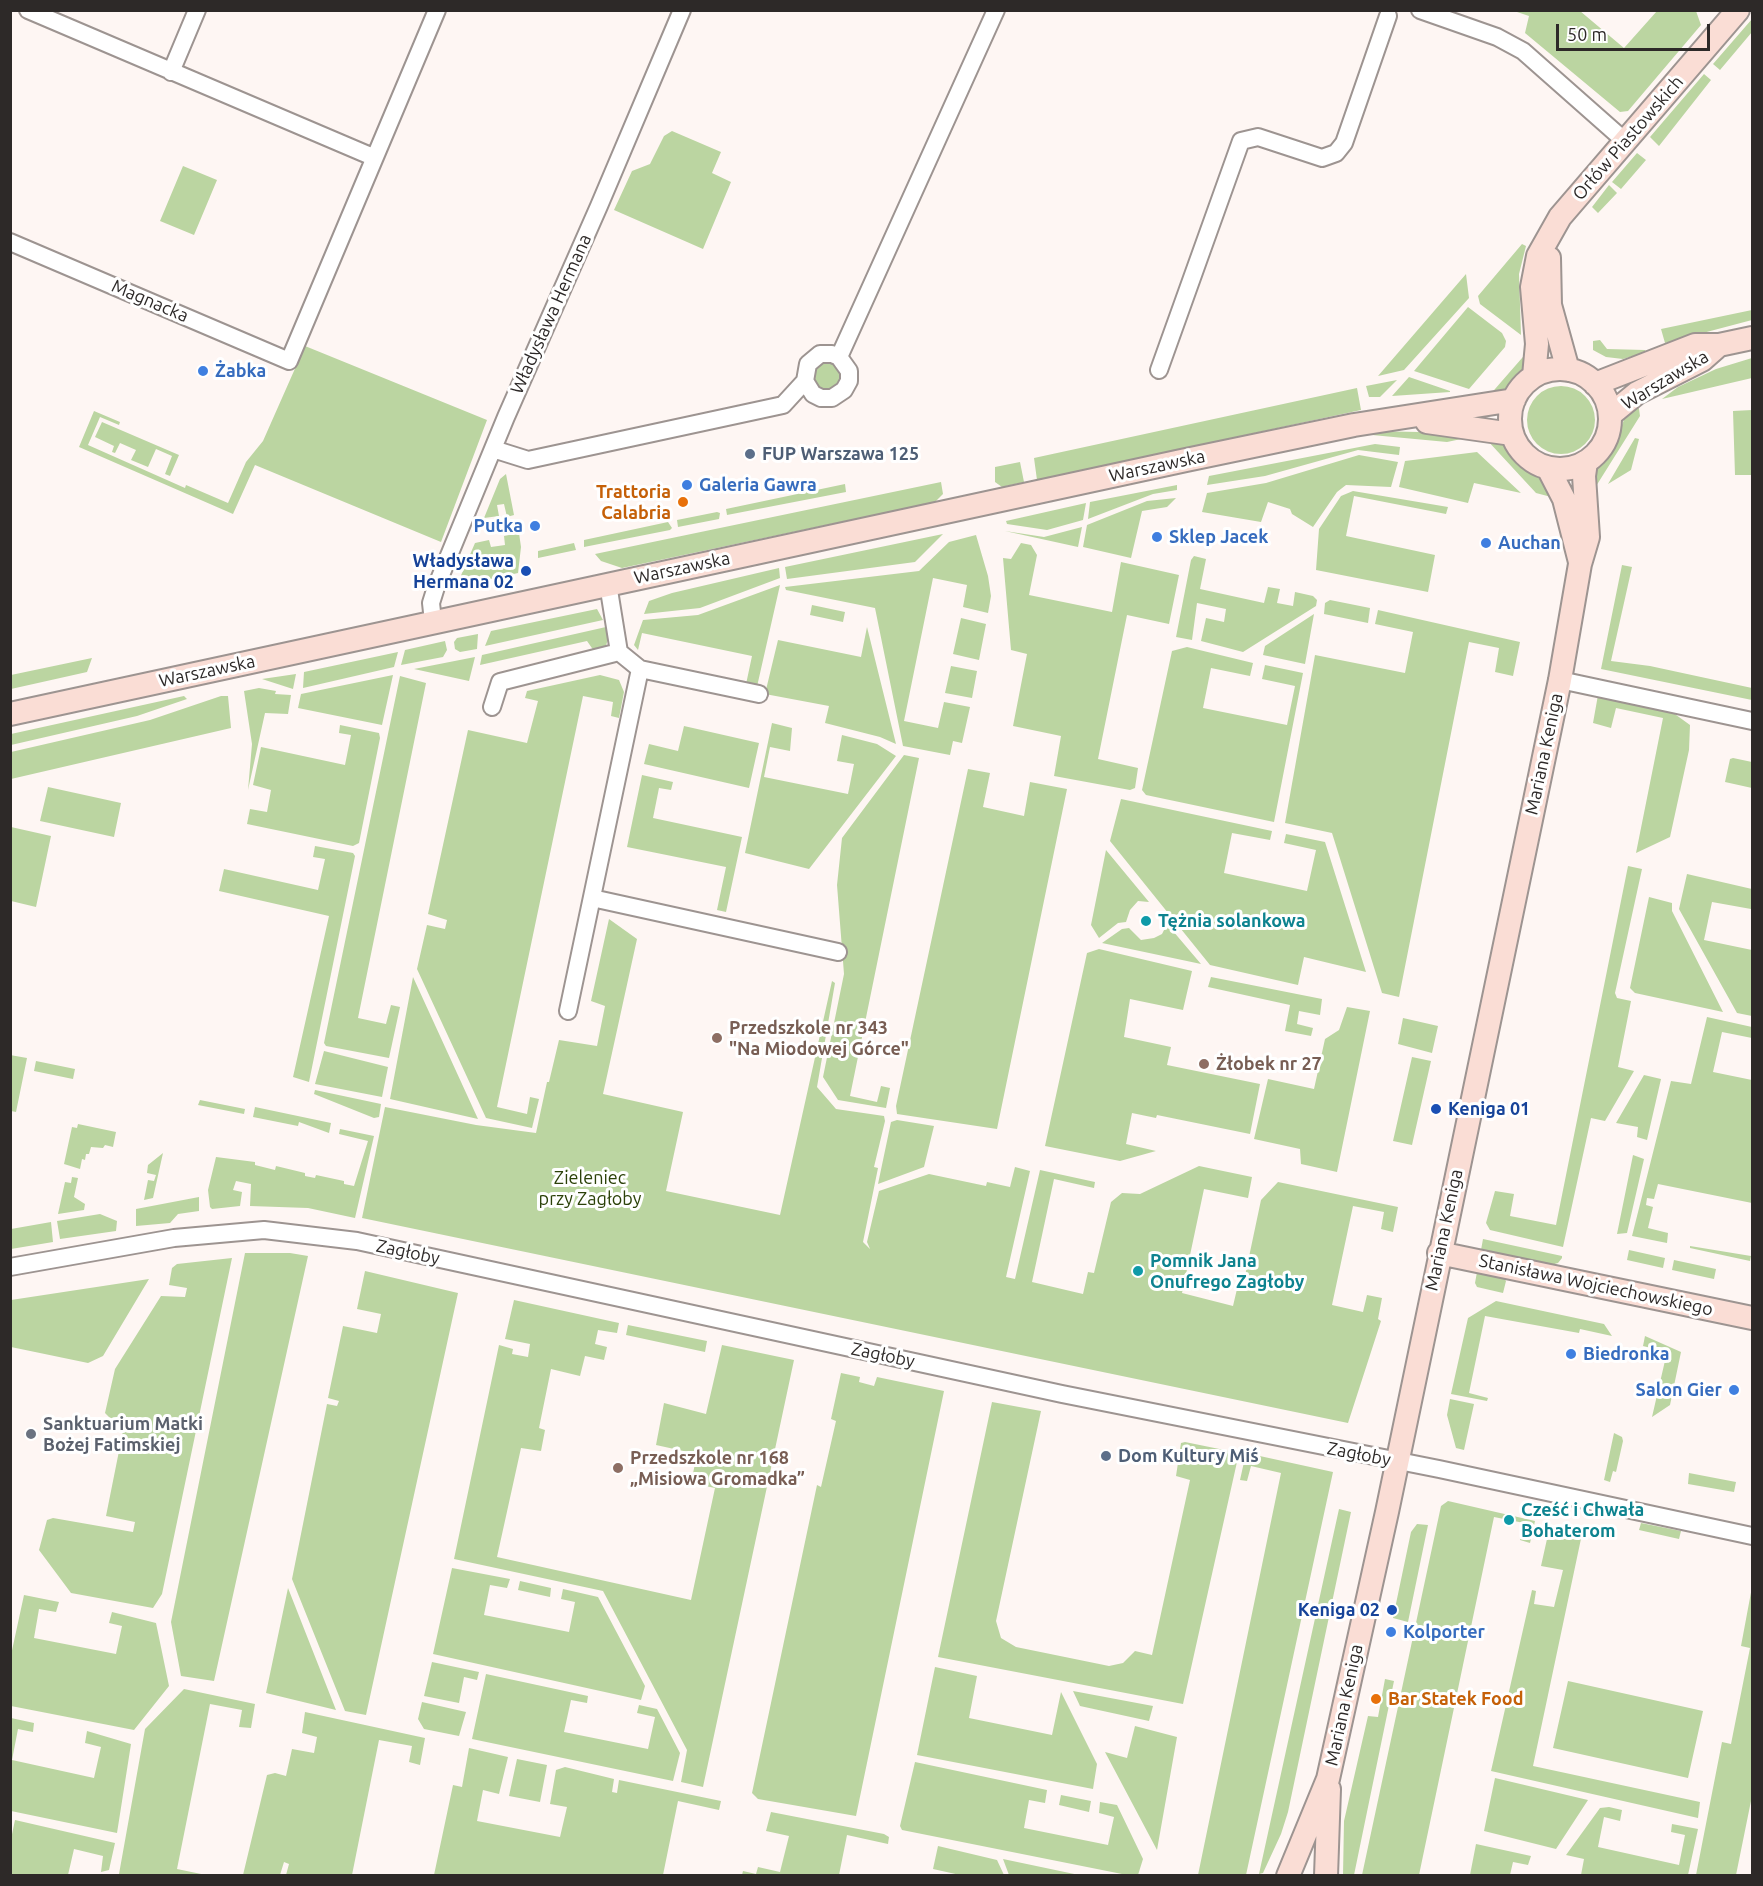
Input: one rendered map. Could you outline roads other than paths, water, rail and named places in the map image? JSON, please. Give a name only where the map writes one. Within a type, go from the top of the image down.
[{"type":"street","points":[[28,10],[374,157],[436,10]]},
{"type":"street","points":[[171,72],[197,10]]},
{"type":"street","name":"Władysława Hermana","points":[[433,621],[431,603],[436,587],[682,10]]},
{"type":"street","points":[[839,357],[996,10]]},
{"type":"street","points":[[1420,10],[1497,37],[1523,51],[1626,142]]},
{"type":"street","name":"Orłów Piastowskich","points":[[1534,376],[1537,344],[1532,287],[1538,256],[1560,217],[1626,142],[1727,14]]},
{"type":"street","points":[[1159,370],[1240,141],[1258,137],[1322,158],[1336,153],[1344,143],[1388,16]]},
{"type":"street","name":"Magnacka","points":[[10,242],[289,361],[374,157]]},
{"type":"street","points":[[1547,241],[1550,305],[1568,370]]},
{"type":"street","name":"Warszawska","points":[[1595,384],[1695,345],[1719,345],[1752,338]]},
{"type":"street","name":"Warszawska","points":[[1610,415],[1637,393],[1702,360],[1719,345]]},
{"type":"street","points":[[493,449],[528,460],[783,405],[805,381],[808,364],[814,357],[826,353],[839,357],[849,371],[849,381],[839,395],[821,398],[809,389],[805,381]]},
{"type":"street","points":[[1568,370],[1587,377],[1605,398],[1610,415],[1605,442],[1586,462],[1574,467],[1548,468],[1526,455],[1512,434],[1510,417],[1514,400],[1534,376],[1545,371],[1568,370]]},
{"type":"street","name":"Warszawska","points":[[10,714],[433,621],[1354,425],[1514,400]]},
{"type":"street","name":"Warszawska","points":[[1354,425],[1436,422],[1512,434]]},
{"type":"street","name":"Mariana Keniga","points":[[1290,1871],[1328,1779],[1397,1462],[1560,680],[1580,564],[1588,537],[1584,476],[1586,462]]},
{"type":"street","name":"Mariana Keniga","points":[[1548,468],[1564,499],[1580,564]]},
{"type":"street","points":[[608,584],[619,652],[640,669],[759,694]]},
{"type":"street","points":[[492,707],[500,682],[619,652]]},
{"type":"street","points":[[568,1011],[640,669]]},
{"type":"street","name":"Mariana Keniga","points":[[1560,680],[1752,721]]},
{"type":"street","points":[[592,898],[838,952]]},
{"type":"street","name":"Zagłoby","points":[[10,1267],[174,1238],[264,1230],[357,1241],[1062,1394],[1752,1536]]},
{"type":"street","name":"Stanisława Wojciechowskiego","points":[[1439,1252],[1752,1318]]},
{"type":"street","name":"Mariana Keniga","points":[[1326,1875],[1328,1779]]},
{"type":"street","points":[[1290,1871],[1305,1865],[1326,1875]]},
{"type":"place","name":"Żabka","points":[[203,371]]},
{"type":"place","name":"FUP Warszawa 125","points":[[750,454]]},
{"type":"place","name":"Galeria Gawra","points":[[687,485]]},
{"type":"place","name":"Trattoria Calabria","points":[[683,502]]},
{"type":"place","name":"Putka","points":[[535,526]]},
{"type":"place","name":"Sklep Jacek","points":[[1157,537]]},
{"type":"place","name":"Auchan","points":[[1486,543]]},
{"type":"place","name":"Władysława Hermana 02","points":[[526,571]]},
{"type":"place","name":"Tężnia solankowa","points":[[1146,921]]},
{"type":"place","name":"Przedszkole nr 343 \"Na Miodowej Górce\"","points":[[717,1038]]},
{"type":"place","name":"Żłobek nr 27","points":[[1204,1064]]},
{"type":"place","name":"Keniga 01","points":[[1436,1109]]},
{"type":"place","name":"Pomnik Jana Onufrego Zagłoby","points":[[1138,1271]]},
{"type":"place","name":"Biedronka","points":[[1571,1354]]},
{"type":"place","name":"Salon Gier","points":[[1734,1390]]},
{"type":"place","name":"Sanktuarium Matki Bożej Fatimskiej","points":[[31,1434]]},
{"type":"place","name":"Dom Kultury Miś","points":[[1106,1456]]},
{"type":"place","name":"Przedszkole nr 168 „Misiowa Gromadka”","points":[[618,1468]]},
{"type":"place","name":"Cześć i Chwała Bohaterom","points":[[1509,1520]]},
{"type":"place","name":"Keniga 02","points":[[1392,1610]]},
{"type":"place","name":"Kolporter","points":[[1391,1632]]},
{"type":"place","name":"Bar Statek Food","points":[[1376,1699]]},
{"type":"park label","name":"Zieleniec przy Zagłoby","points":[[590,1188]]}]
